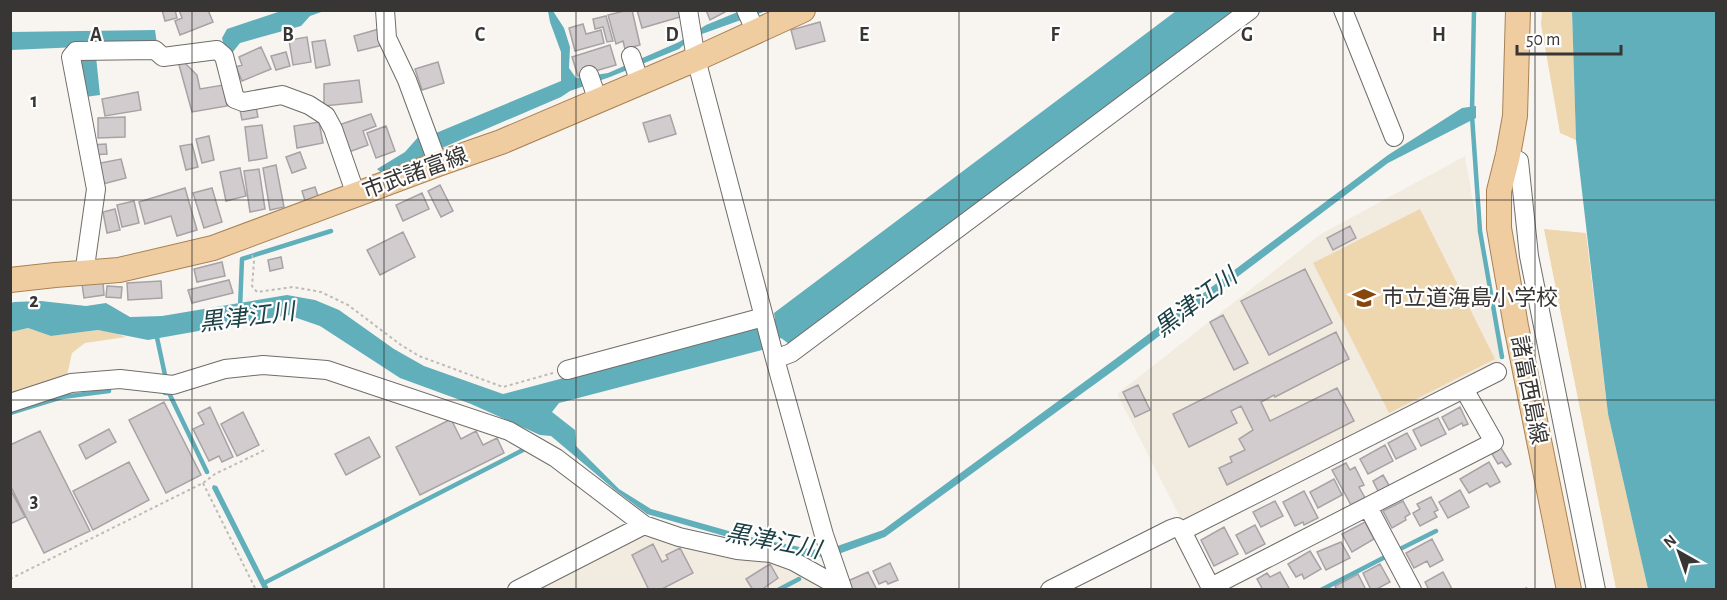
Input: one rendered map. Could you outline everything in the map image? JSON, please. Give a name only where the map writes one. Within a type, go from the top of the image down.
[{"type":"main road","name":"市武諸富線","points":[[10,280],[119,270],[213,248],[356,195],[436,158],[501,142],[594,87],[636,70],[692,35],[803,10]]},
{"type":"main road","name":"諸富西島線","points":[[1518,10],[1515,116],[1499,191],[1499,228],[1516,326],[1569,590]]},
{"type":"street","points":[[385,10],[387,38],[407,80],[436,158]]},
{"type":"street","points":[[774,354],[791,353],[1251,10]]},
{"type":"street","points":[[1343,10],[1395,137]]},
{"type":"street","points":[[692,35],[774,354],[824,535],[841,585]]},
{"type":"street","points":[[88,272],[86,260],[96,189],[71,57],[76,51],[155,50],[163,57],[217,50],[224,56],[235,99],[243,102],[282,95],[309,105],[326,116],[333,129],[356,195]]},
{"type":"street","points":[[1508,155],[1519,162],[1529,256],[1596,590]]},
{"type":"street","points":[[567,370],[764,316]]},
{"type":"street","points":[[10,403],[71,383],[120,379],[172,385],[225,369],[263,365],[327,370],[509,431],[556,458],[644,525],[679,537],[737,550],[771,553],[793,561],[841,585]]},
{"type":"street","points":[[1182,531],[1497,372]]},
{"type":"street","points":[[1050,590],[1177,527],[1182,531],[1211,588],[1494,442],[1464,389]]},
{"type":"street","points":[[1368,507],[1412,590]]},
{"type":"street","points":[[517,590],[644,525]]},
{"type":"path","points":[[252,252],[254,262],[252,286],[257,292],[293,287],[321,292],[348,305],[419,356],[503,387],[567,370]]},
{"type":"path","points":[[10,579],[267,449]]},
{"type":"path","points":[[203,483],[256,590]]},
{"type":"shaded area","points":[[1542,11],[1572,11],[1576,140],[1560,133],[1541,24]]},
{"type":"shaded area","name":"市立道海島小学校","points":[[1465,156],[1501,363],[1183,523],[1117,394],[1321,234]]},
{"type":"shaded area","points":[[1420,209],[1495,359],[1389,413],[1313,263]]},
{"type":"shaded area","points":[[1544,229],[1586,233],[1608,414],[1648,589],[1616,589]]},
{"type":"shaded area","points":[[28,328],[51,336],[98,330],[110,331],[126,337],[85,343],[72,353],[67,375],[11,393],[10,332]]},
{"type":"shaded area","points":[[644,530],[765,557],[836,590],[528,590]]},
{"type":"water","points":[[281,11],[324,11],[310,16],[301,26],[240,43],[232,53],[224,46],[222,38],[227,29]]},
{"type":"water","points":[[548,11],[553,11],[564,28],[570,47],[569,68],[576,78],[608,73],[679,42],[706,25],[740,11],[766,11],[702,34],[689,40],[679,49],[570,91],[561,97],[442,148],[437,146],[425,155],[383,174],[377,169],[405,152],[420,135],[424,138],[561,81],[561,52]]},
{"type":"water","points":[[1176,11],[1236,11],[789,344],[781,338],[762,350],[559,403],[552,412],[575,430],[576,446],[619,489],[651,509],[750,537],[826,550],[883,530],[1388,155],[1462,108],[1476,106],[1476,118],[1388,163],[1117,368],[885,537],[833,556],[811,557],[749,543],[647,514],[551,436],[540,435],[471,404],[400,378],[320,326],[288,315],[148,340],[98,330],[51,336],[28,328],[11,332],[11,303],[14,302],[41,301],[86,306],[106,303],[130,317],[162,316],[287,295],[315,300],[339,310],[394,349],[424,366],[503,394],[760,326],[775,319],[774,313]]},
{"type":"water","points":[[1572,11],[1716,11],[1716,589],[1648,589],[1608,414],[1576,140]]},
{"type":"water","points":[[155,30],[157,44],[95,47],[100,95],[85,97],[79,47],[11,50],[10,32]]},
{"type":"water","points":[[213,485],[217,486],[269,589],[263,589],[212,488]]},
{"type":"building","points":[[162,10],[175,10],[177,18],[165,21]]},
{"type":"building","points":[[179,10],[208,10],[213,22],[180,35],[175,21],[182,18]]},
{"type":"building","points":[[632,10],[640,45],[625,49],[623,41],[616,44],[608,15]]},
{"type":"building","points":[[637,10],[678,10],[680,17],[642,28]]},
{"type":"building","points":[[706,10],[725,10],[725,12],[710,20]]},
{"type":"building","points":[[606,16],[613,41],[607,42],[603,27],[595,29],[593,19]]},
{"type":"building","points":[[820,22],[825,41],[796,49],[791,30]]},
{"type":"building","points":[[583,24],[586,34],[601,30],[604,43],[575,51],[569,28]]},
{"type":"building","points":[[379,29],[383,45],[358,51],[354,36]]},
{"type":"building","points":[[307,37],[311,62],[293,65],[289,40]]},
{"type":"building","points":[[325,40],[330,65],[316,68],[312,42]]},
{"type":"building","points":[[610,45],[616,65],[578,76],[572,57]]},
{"type":"building","points":[[261,47],[271,69],[242,81],[236,67],[242,65],[239,57]]},
{"type":"building","points":[[286,52],[290,66],[276,70],[271,56]]},
{"type":"building","points":[[176,54],[197,75],[200,89],[223,85],[227,106],[192,112]]},
{"type":"building","points":[[438,62],[444,83],[422,90],[415,69]]},
{"type":"building","points":[[359,80],[362,102],[324,106],[324,84]]},
{"type":"building","points":[[138,92],[141,110],[105,116],[102,99]]},
{"type":"building","points":[[255,102],[258,117],[242,120],[239,105]]},
{"type":"building","points":[[371,114],[376,126],[363,131],[368,145],[346,153],[336,126]]},
{"type":"building","points":[[670,115],[676,134],[649,142],[643,123]]},
{"type":"building","points":[[125,117],[125,137],[98,138],[98,118]]},
{"type":"building","points":[[319,122],[323,143],[297,148],[294,126]]},
{"type":"building","points":[[262,125],[267,158],[249,161],[245,127]]},
{"type":"building","points":[[386,126],[395,151],[376,158],[367,133]]},
{"type":"building","points":[[209,136],[214,160],[202,163],[196,139]]},
{"type":"building","points":[[106,144],[107,154],[91,155],[91,145]]},
{"type":"building","points":[[192,144],[198,167],[186,170],[180,146]]},
{"type":"building","points":[[300,152],[306,168],[292,173],[286,157]]},
{"type":"building","points":[[121,159],[126,178],[99,185],[95,164]]},
{"type":"building","points":[[276,165],[284,207],[270,210],[263,168]]},
{"type":"building","points":[[240,168],[246,196],[226,201],[220,172]]},
{"type":"building","points":[[259,169],[265,209],[250,212],[244,171]]},
{"type":"building","points":[[440,185],[453,211],[441,217],[428,191]]},
{"type":"building","points":[[315,187],[319,199],[306,204],[302,191]]},
{"type":"building","points":[[185,188],[197,230],[177,236],[171,216],[145,224],[139,202]]},
{"type":"building","points":[[212,188],[222,222],[204,228],[193,193]]},
{"type":"building","points":[[422,193],[429,209],[403,221],[396,205]]},
{"type":"building","points":[[134,201],[139,223],[122,227],[117,205]]},
{"type":"building","points":[[115,209],[120,230],[107,233],[103,212]]},
{"type":"building","points":[[1350,226],[1356,238],[1333,250],[1327,238]]},
{"type":"building","points":[[403,232],[415,257],[380,275],[367,250]]},
{"type":"building","points":[[281,257],[283,268],[270,271],[268,260]]},
{"type":"building","points":[[222,262],[225,276],[197,282],[194,269]]},
{"type":"building","points":[[1305,269],[1332,323],[1269,355],[1241,301]]},
{"type":"building","points":[[229,280],[233,293],[192,303],[188,290]]},
{"type":"building","points":[[161,281],[162,298],[128,300],[127,283]]},
{"type":"building","points":[[103,282],[104,295],[84,298],[82,284]]},
{"type":"building","points":[[107,286],[122,287],[121,298],[106,297]]},
{"type":"building","points":[[1223,315],[1248,363],[1234,370],[1210,322]]},
{"type":"building","points":[[1336,332],[1349,359],[1261,402],[1270,421],[1337,388],[1354,421],[1227,485],[1219,468],[1232,462],[1230,457],[1245,450],[1239,439],[1253,430],[1241,406],[1231,411],[1237,423],[1189,447],[1173,414]]},
{"type":"building","points":[[1138,385],[1150,410],[1135,417],[1123,392]]},
{"type":"building","points":[[164,402],[201,475],[166,493],[129,420]]},
{"type":"building","points":[[210,407],[233,457],[222,462],[219,456],[209,461],[193,429],[204,424],[198,413]]},
{"type":"building","points":[[1460,407],[1468,424],[1463,426],[1462,423],[1449,430],[1442,417]]},
{"type":"building","points":[[243,412],[259,445],[237,456],[221,424]]},
{"type":"building","points":[[1438,418],[1446,434],[1421,446],[1413,430]]},
{"type":"building","points":[[451,419],[461,439],[476,431],[483,445],[497,438],[504,453],[420,495],[396,447]]},
{"type":"building","points":[[109,429],[116,442],[86,459],[79,445]]},
{"type":"building","points":[[40,431],[90,531],[44,553],[10,485],[10,445]]},
{"type":"building","points":[[1407,433],[1416,449],[1396,459],[1388,443]]},
{"type":"building","points":[[369,437],[380,457],[346,475],[335,454]]},
{"type":"building","points":[[1385,445],[1393,461],[1368,474],[1360,459]]},
{"type":"building","points":[[1501,448],[1511,464],[1506,467],[1502,462],[1498,464],[1492,454]]},
{"type":"building","points":[[129,462],[149,500],[93,530],[73,491]]},
{"type":"building","points":[[1489,462],[1500,482],[1490,487],[1487,483],[1469,493],[1460,479]]},
{"type":"building","points":[[1346,463],[1350,470],[1355,467],[1364,485],[1359,487],[1365,498],[1351,505],[1332,470]]},
{"type":"building","points":[[1383,475],[1390,487],[1379,493],[1373,481]]},
{"type":"building","points":[[1334,479],[1342,495],[1318,508],[1310,492]]},
{"type":"building","points":[[10,489],[25,517],[10,524]]},
{"type":"building","points":[[1460,490],[1469,507],[1448,518],[1439,502]]},
{"type":"building","points":[[1304,491],[1318,518],[1304,525],[1303,522],[1295,526],[1283,502]]},
{"type":"building","points":[[1431,497],[1438,510],[1434,512],[1437,517],[1420,526],[1413,513],[1420,509],[1417,504]]},
{"type":"building","points":[[1275,501],[1283,516],[1261,527],[1253,512]]},
{"type":"building","points":[[1403,501],[1410,514],[1405,517],[1406,520],[1392,528],[1383,511]]},
{"type":"building","points":[[1365,522],[1374,539],[1352,552],[1342,534]]},
{"type":"building","points":[[1255,525],[1265,544],[1246,554],[1236,535]]},
{"type":"building","points":[[1224,527],[1238,554],[1214,566],[1201,540]]},
{"type":"building","points":[[1432,539],[1443,560],[1430,567],[1427,561],[1414,568],[1406,553]]},
{"type":"building","points":[[1341,542],[1350,558],[1326,570],[1317,552]]},
{"type":"building","points":[[653,544],[662,562],[668,559],[666,555],[680,548],[693,573],[660,590],[649,590],[632,555]]},
{"type":"building","points":[[1310,551],[1321,569],[1304,579],[1302,574],[1296,577],[1288,564]]},
{"type":"building","points":[[890,563],[898,580],[888,584],[886,581],[879,584],[873,571]]},
{"type":"building","points":[[770,564],[778,578],[761,590],[753,590],[746,579]]},
{"type":"building","points":[[1380,564],[1390,582],[1371,590],[1363,573]]},
{"type":"building","points":[[868,572],[877,590],[852,590],[848,581]]},
{"type":"building","points":[[1280,572],[1290,590],[1263,590],[1257,579],[1267,573],[1270,577]]},
{"type":"building","points":[[1443,572],[1452,589],[1429,590],[1425,582]]},
{"type":"building","points":[[1358,574],[1366,590],[1337,590],[1335,586]]},
{"type":"waterway","name":"黒津江川","points":[[1472,112],[1474,10]]},
{"type":"waterway","points":[[1472,116],[1480,231],[1502,357]]},
{"type":"waterway","points":[[240,308],[242,259],[331,231]]},
{"type":"waterway","points":[[156,333],[165,375]]},
{"type":"waterway","points":[[10,413],[62,397],[109,391]]},
{"type":"waterway","points":[[165,393],[169,393],[207,472]]},
{"type":"waterway","points":[[266,582],[523,450]]},
{"type":"waterway","points":[[1400,549],[1436,531]]},
{"type":"waterway","points":[[1321,590],[1387,556]]},
{"type":"waterway","points":[[778,590],[799,579]]},
{"type":"place","name":"市立道海島小学校","points":[[1364,298]]}]
